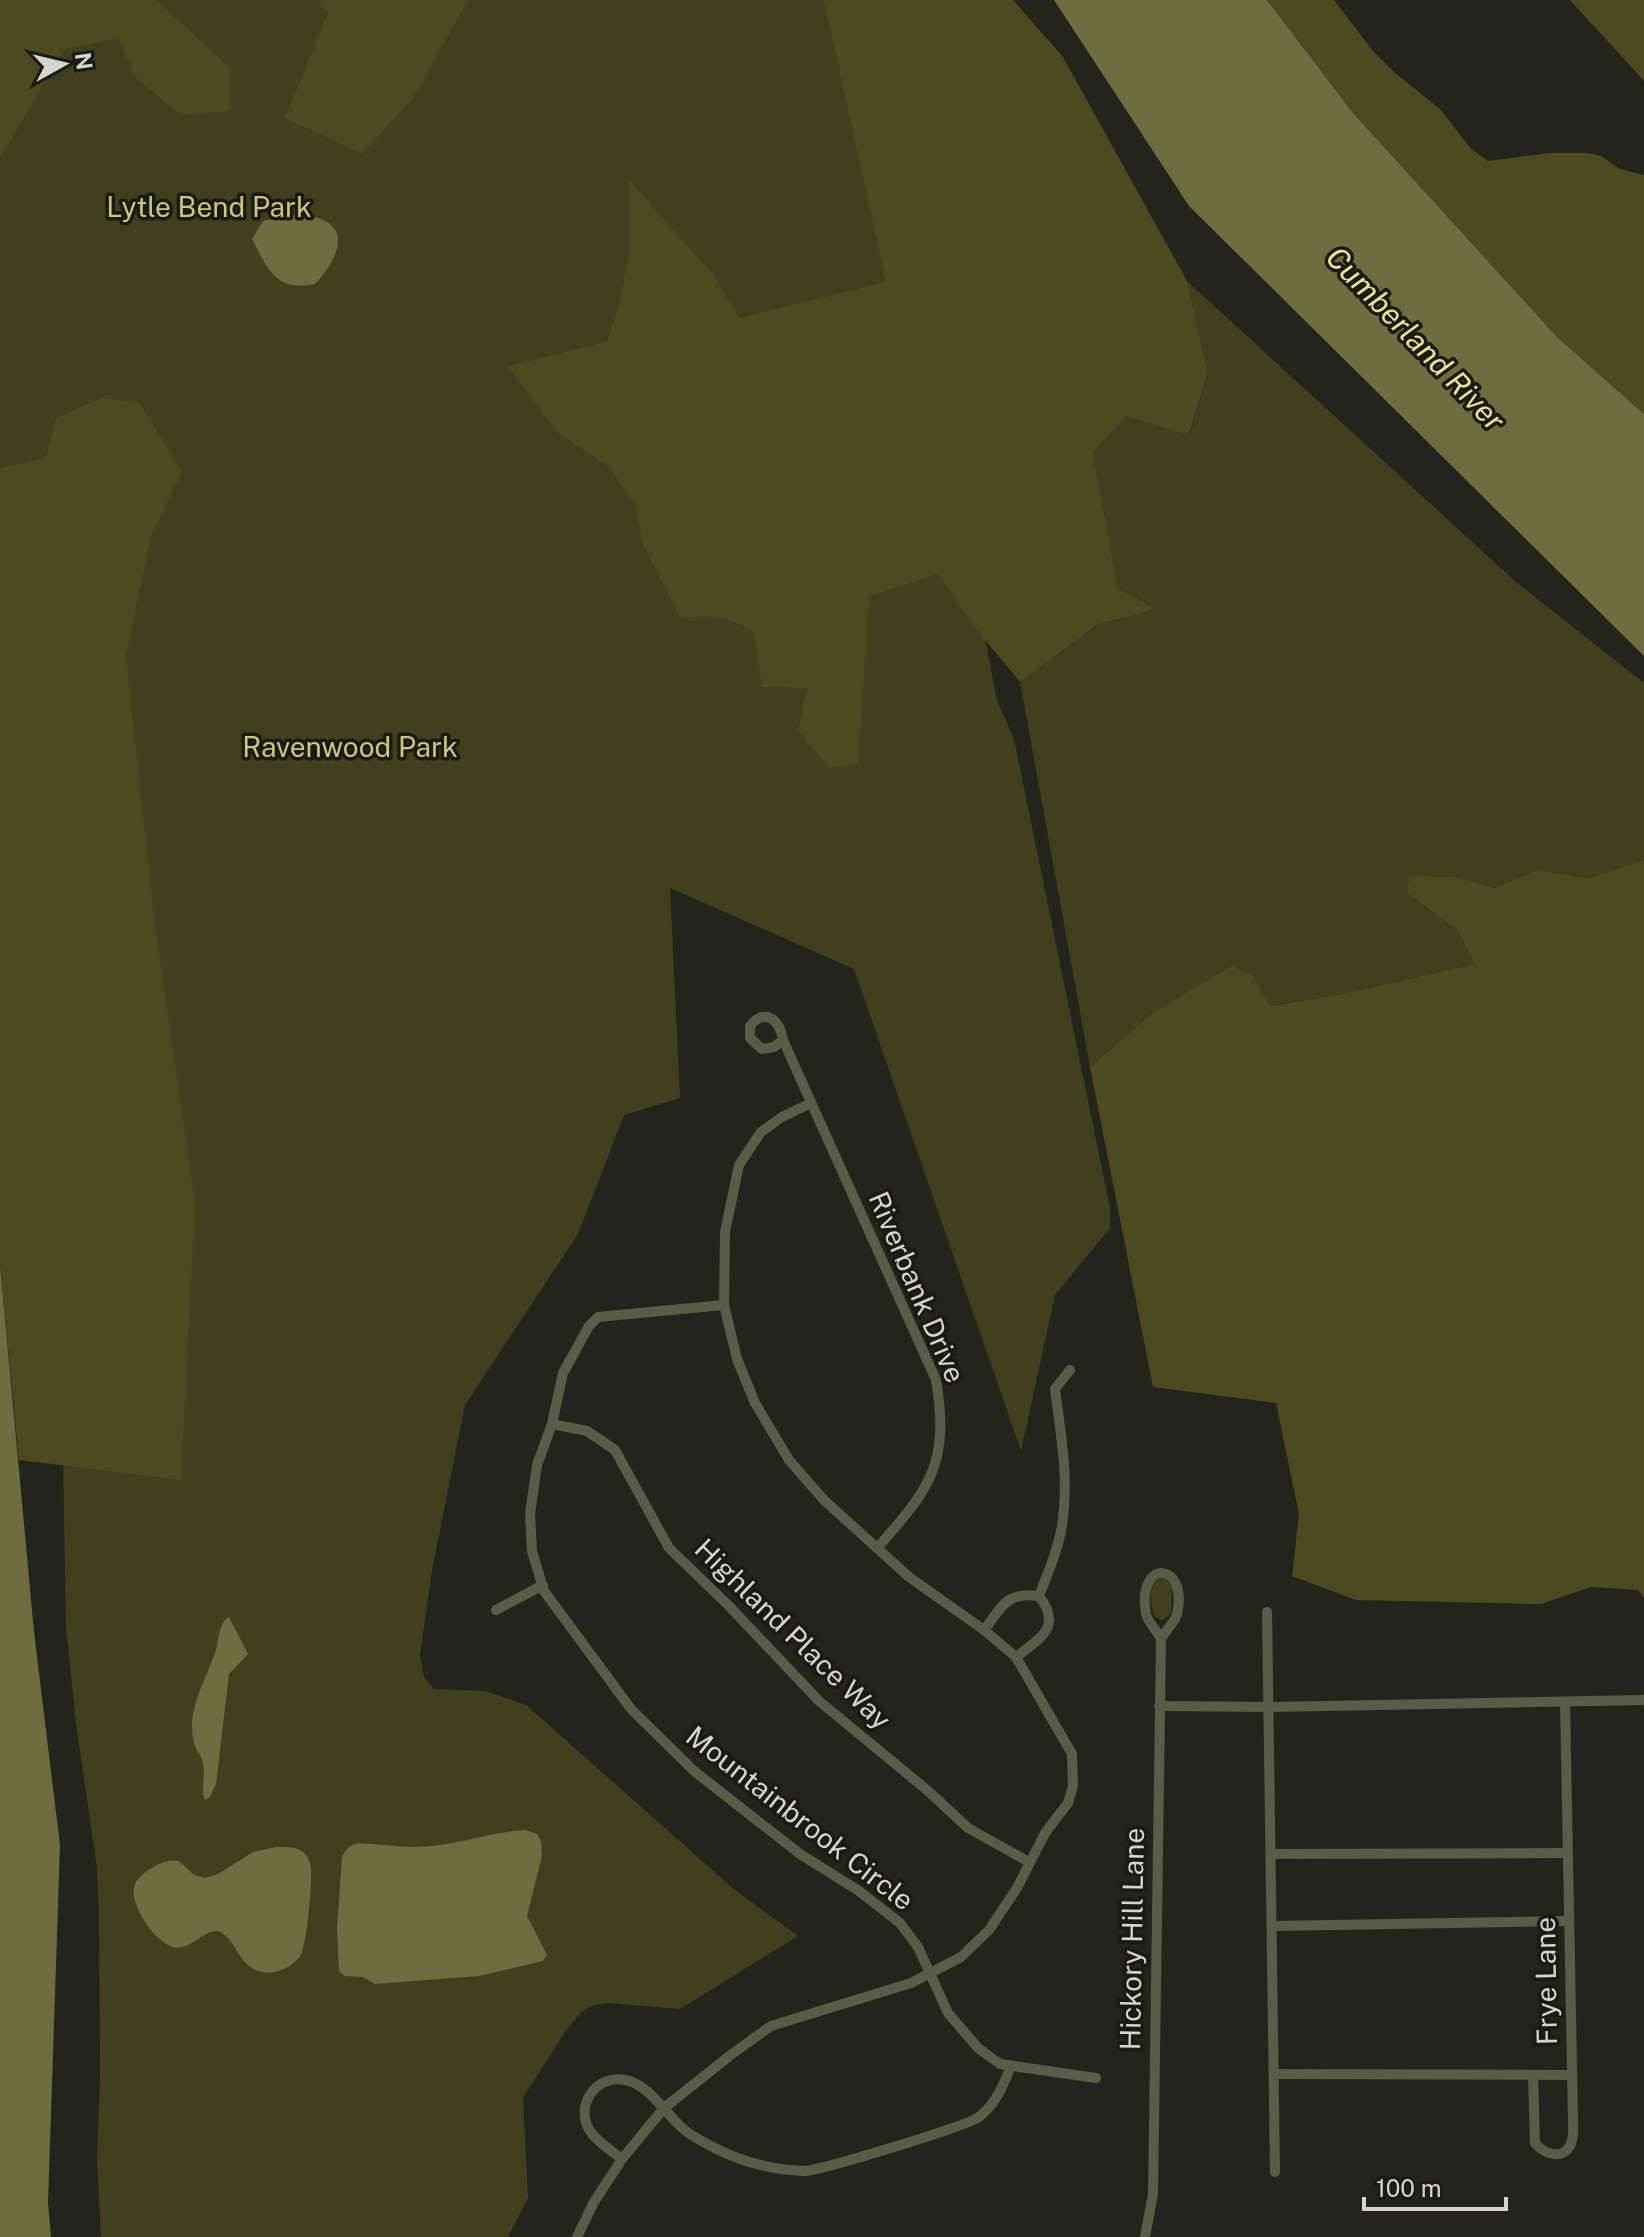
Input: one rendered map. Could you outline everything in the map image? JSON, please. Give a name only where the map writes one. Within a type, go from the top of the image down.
[{"type":"street","name":"Riverbank Drive","points":[[783,1040],[936,1380],[941,1408],[941,1436],[930,1479],[914,1507],[877,1548]]},
{"type":"street","points":[[577,2237],[594,2202],[622,2159],[664,2108],[771,2026],[911,1983],[961,1957],[989,1930],[1017,1888],[1045,1833],[1068,1803],[1074,1768],[1072,1754],[1016,1657],[984,1630],[909,1577],[824,1500],[789,1460],[755,1403],[737,1359],[724,1305],[725,1232],[739,1165],[761,1132],[782,1117],[811,1103]]},
{"type":"street","name":"Mountainbrook Circle","points":[[724,1305],[598,1317],[589,1326],[563,1373],[552,1424],[537,1465],[530,1514],[532,1551],[543,1585],[631,1709],[694,1771],[800,1854],[859,1891],[900,1923],[918,1947],[948,2013],[978,2048],[1000,2064],[1096,2078]]},
{"type":"street","points":[[1039,1596],[1061,1532],[1065,1496],[1055,1389],[1070,1370]]},
{"type":"street","name":"Highland Place Way","points":[[552,1424],[587,1431],[615,1450],[669,1548],[819,1701],[968,1828],[1029,1862]]},
{"type":"street","name":"Hickory Hill Lane","points":[[1145,2237],[1153,2194],[1161,1640],[1165,1630],[1177,1617],[1178,1601],[1175,1579],[1163,1572],[1154,1574],[1146,1585],[1146,1616],[1161,1640]]},
{"type":"street","points":[[496,1610],[543,1585]]},
{"type":"street","points":[[984,1630],[1009,1598],[1022,1593],[1039,1596],[1049,1609],[1050,1623],[1044,1634],[1016,1657]]},
{"type":"street","points":[[1267,1612],[1275,2172]]},
{"type":"street","points":[[1159,1706],[1644,1700]]},
{"type":"street","name":"Frye Lane","points":[[1533,2075],[1535,2143],[1542,2152],[1562,2154],[1568,2150],[1572,2140],[1565,1703]]},
{"type":"street","points":[[1271,1854],[1567,1853]]},
{"type":"street","points":[[1272,1926],[1568,1921]]},
{"type":"street","points":[[622,2159],[595,2137],[588,2128],[584,2112],[590,2093],[606,2081],[626,2080],[637,2084],[682,2128],[711,2146],[773,2169],[809,2171],[976,2119],[1001,2092],[1011,2066]]},
{"type":"street","points":[[1274,2074],[1572,2075]]},
{"type":"green space","name":"Ravenwood Park","points":[[0,0],[836,0],[983,628],[997,700],[1014,739],[1110,1208],[1110,1228],[1055,1295],[1021,1451],[854,969],[670,888],[680,1098],[624,1115],[578,1234],[465,1405],[432,1571],[420,1655],[424,1677],[434,1689],[485,1691],[526,1705],[735,1890],[798,1936],[680,2009],[608,2003],[594,2005],[581,2012],[523,2098],[528,2198],[508,2237],[101,2237],[97,2159],[100,2077],[97,1868],[66,1628],[61,1343],[0,985]]},
{"type":"green space","points":[[1187,281],[1516,582],[1644,683],[1644,860],[1590,878],[1537,870],[1495,888],[1454,877],[1407,893],[1457,930],[1475,964],[1342,994],[1269,1006],[1254,977],[1151,1014],[1090,1067],[1020,682],[1100,623],[1130,617],[1154,607],[1118,588],[1093,452],[1126,416],[1190,434],[1208,373]]},
{"type":"green space","points":[[1161,1578],[1172,1587],[1171,1614],[1162,1620],[1155,1617],[1151,1601],[1154,1585]]},
{"type":"shaded area","points":[[0,0],[156,0],[231,69],[229,111],[181,115],[136,78],[118,38],[65,49],[0,158]]},
{"type":"shaded area","points":[[319,0],[468,0],[413,98],[362,154],[285,118],[328,13]]},
{"type":"shaded area","points":[[824,0],[1013,0],[1063,57],[1187,281],[1208,373],[1189,435],[1126,416],[1093,452],[1118,588],[1155,608],[1100,623],[1020,682],[976,629],[938,574],[869,596],[858,765],[829,768],[798,730],[807,688],[762,687],[753,631],[725,618],[680,617],[642,542],[635,505],[608,466],[557,432],[508,366],[607,342],[618,309],[630,251],[629,180],[715,277],[739,318],[886,282]]},
{"type":"shaded area","points":[[1267,0],[1334,0],[1373,51],[1440,109],[1471,149],[1488,161],[1550,153],[1588,153],[1601,156],[1620,169],[1644,175],[1644,414],[1557,337],[1353,113]]},
{"type":"shaded area","points":[[1570,0],[1644,0],[1644,81],[1635,71]]},
{"type":"shaded area","points":[[101,398],[139,402],[182,472],[151,536],[126,656],[154,918],[195,1202],[181,1480],[19,1460],[0,1265],[0,468],[46,458],[56,418]]},
{"type":"shaded area","points":[[1644,860],[1644,1598],[1638,1590],[1591,1587],[1541,1604],[1356,1600],[1292,1576],[1299,1514],[1276,1403],[1153,1387],[1090,1067],[1151,1014],[1232,966],[1254,977],[1270,1006],[1342,994],[1475,964],[1457,930],[1407,893],[1410,876],[1454,877],[1495,888],[1537,870],[1590,878]]},
{"type":"water","name":"Cumberland River","points":[[1054,0],[1267,0],[1353,113],[1557,337],[1644,414],[1644,656],[1189,206]]},
{"type":"water","points":[[295,214],[327,222],[335,229],[338,238],[333,260],[315,284],[291,285],[274,276],[252,239],[263,221]]},
{"type":"water","points":[[0,1265],[34,1632],[60,1845],[48,2203],[51,2237],[0,2237]]},
{"type":"water","points":[[229,1617],[248,1654],[229,1674],[216,1784],[210,1797],[205,1800],[204,1768],[195,1746],[192,1721],[221,1627]]},
{"type":"water","points":[[526,1830],[537,1834],[541,1841],[542,1856],[527,1916],[547,1955],[543,1961],[479,1976],[375,1984],[363,1977],[345,1976],[339,1971],[337,1928],[342,1857],[349,1847],[358,1844],[425,1847]]},
{"type":"water","points":[[276,1847],[302,1851],[311,1869],[303,1950],[293,1964],[284,1969],[267,1973],[254,1969],[219,1931],[186,1946],[173,1947],[152,1931],[140,1913],[134,1895],[135,1884],[158,1864],[179,1861],[194,1875],[205,1878],[218,1874],[253,1852]]},
{"type":"park label","name":"Lytle Bend Park","points":[[209,207]]}]
